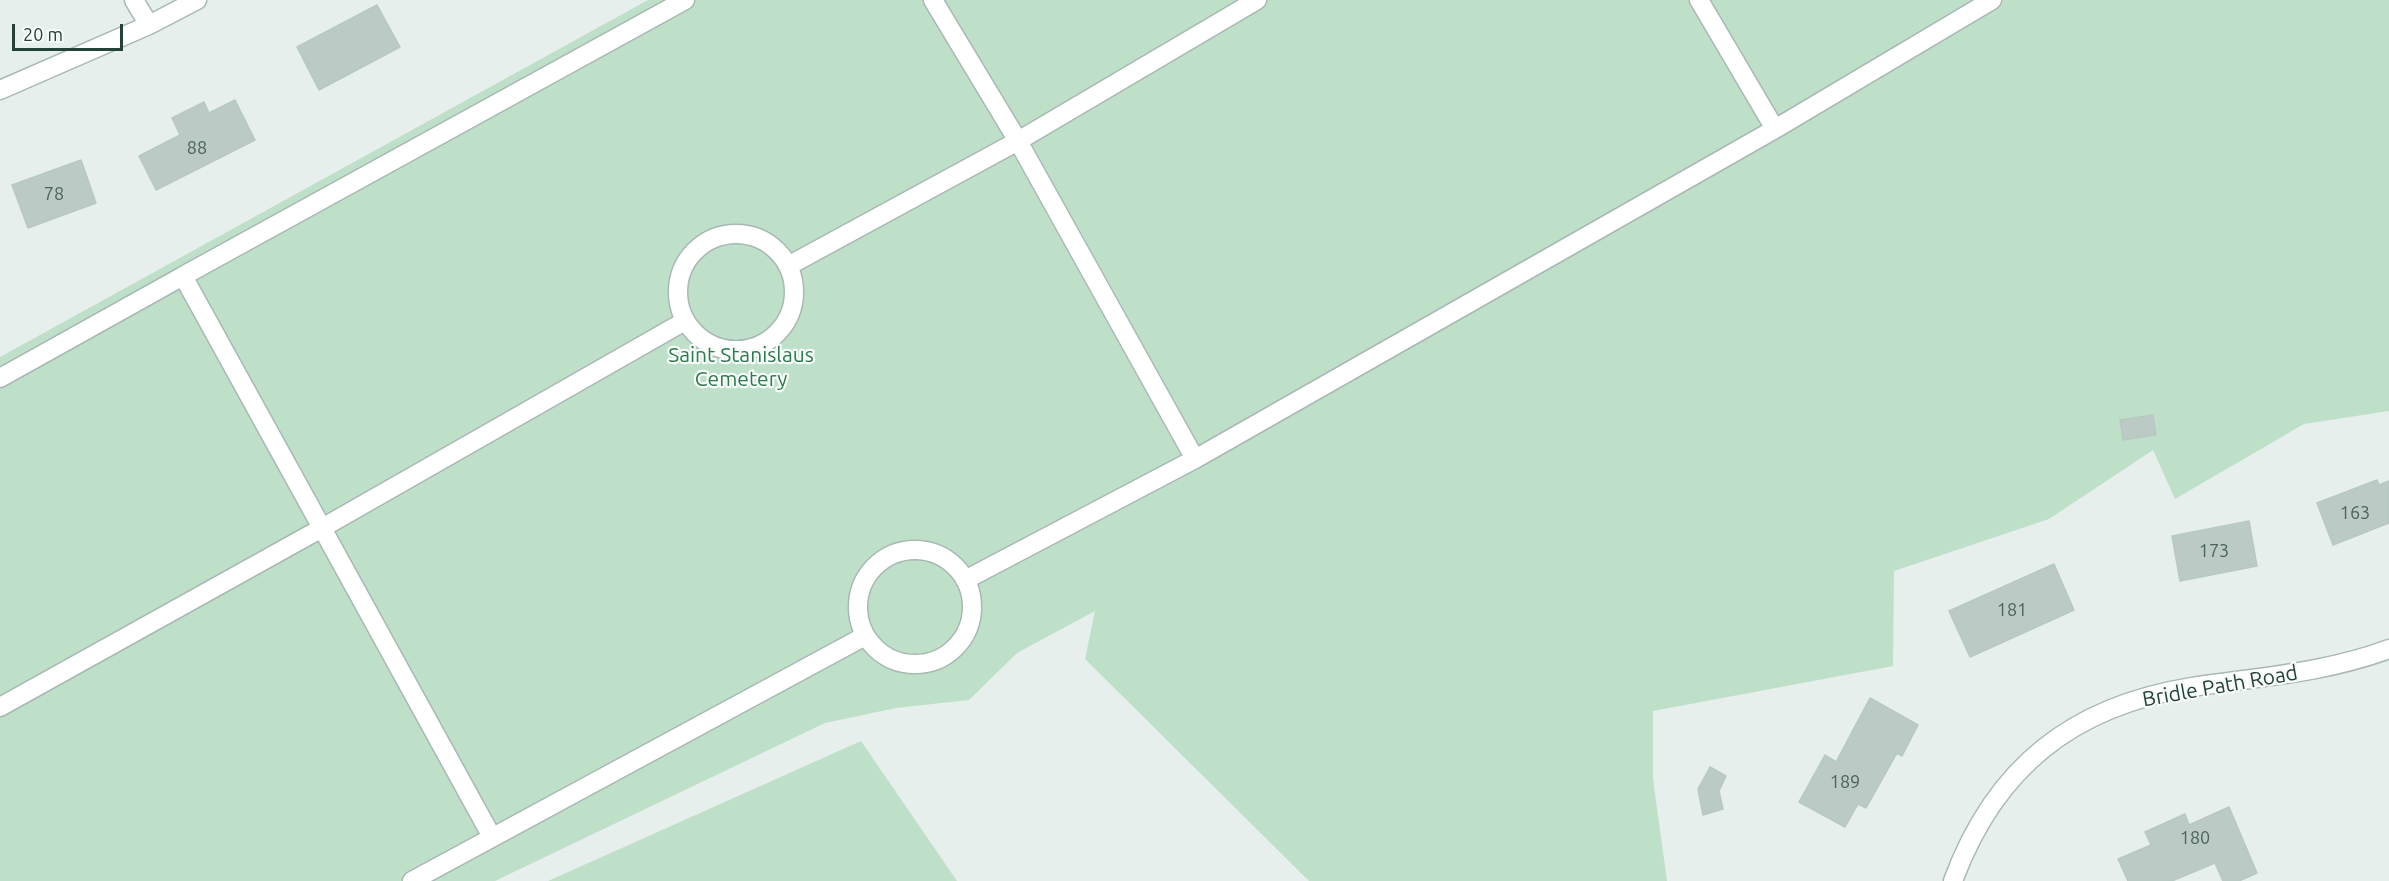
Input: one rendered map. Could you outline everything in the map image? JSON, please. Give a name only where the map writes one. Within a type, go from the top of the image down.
[{"type":"street","points":[[134,0],[149,26]]},
{"type":"street","points":[[0,90],[149,26],[197,0]]},
{"type":"street","points":[[0,378],[685,0]]},
{"type":"street","points":[[933,0],[1018,141],[1195,459]]},
{"type":"street","points":[[788,266],[1018,141],[1257,0]]},
{"type":"street","points":[[1700,0],[1775,129]]},
{"type":"street","points":[[965,580],[1195,459],[1775,129],[1992,0]]},
{"type":"street","points":[[744,235],[762,241],[776,251],[788,266],[794,285],[792,305],[785,323],[771,338],[754,348],[734,351],[714,346],[697,336],[685,321],[678,304],[678,285],[683,268],[694,252],[708,242],[726,236],[744,235]]},
{"type":"street","points":[[183,276],[492,837]]},
{"type":"street","points":[[0,707],[322,528],[685,321]]},
{"type":"street","points":[[922,550],[939,555],[954,566],[965,580],[971,598],[971,618],[964,637],[951,651],[934,661],[915,664],[895,661],[878,651],[865,636],[858,611],[862,584],[872,569],[886,557],[903,551],[922,550]]},
{"type":"street","points":[[412,881],[865,636]]},
{"type":"street","name":"Bridle Path Road","points":[[1953,881],[1972,839],[2005,787],[2043,747],[2085,720],[2153,695],[2319,669],[2389,649]]},
{"type":"green space","name":"Saint Stanislaus Cemetery","points":[[648,0],[2389,0],[2389,411],[2304,424],[2175,499],[2153,450],[2049,519],[1894,571],[1893,666],[1653,711],[1653,779],[1667,881],[1309,881],[1085,659],[1095,611],[1017,653],[969,700],[896,708],[825,723],[495,881],[0,881],[0,357]]},
{"type":"green space","points":[[861,741],[957,881],[548,881]]},
{"type":"building","points":[[377,5],[400,47],[319,90],[297,47]]},
{"type":"building","points":[[235,100],[255,140],[156,190],[139,156],[180,135],[172,118],[204,102],[209,113]]},
{"type":"building","points":[[81,160],[96,203],[28,228],[12,185]]},
{"type":"building","points":[[2153,415],[2156,435],[2123,440],[2120,420]]},
{"type":"building","points":[[2377,480],[2379,485],[2389,481],[2389,523],[2333,545],[2317,503]]},
{"type":"building","points":[[2249,521],[2257,566],[2180,581],[2172,536]]},
{"type":"building","points":[[2054,564],[2074,610],[1970,657],[1949,611]]},
{"type":"building","points":[[1870,698],[1918,725],[1902,756],[1897,753],[1866,808],[1858,804],[1845,827],[1799,802],[1825,755],[1836,762]]},
{"type":"building","points":[[1710,767],[1726,776],[1719,791],[1723,809],[1703,815],[1698,789]]},
{"type":"building","points":[[2229,807],[2257,873],[2239,881],[2223,881],[2215,863],[2172,881],[2128,881],[2118,859],[2151,845],[2145,832],[2185,814],[2189,825]]}]
